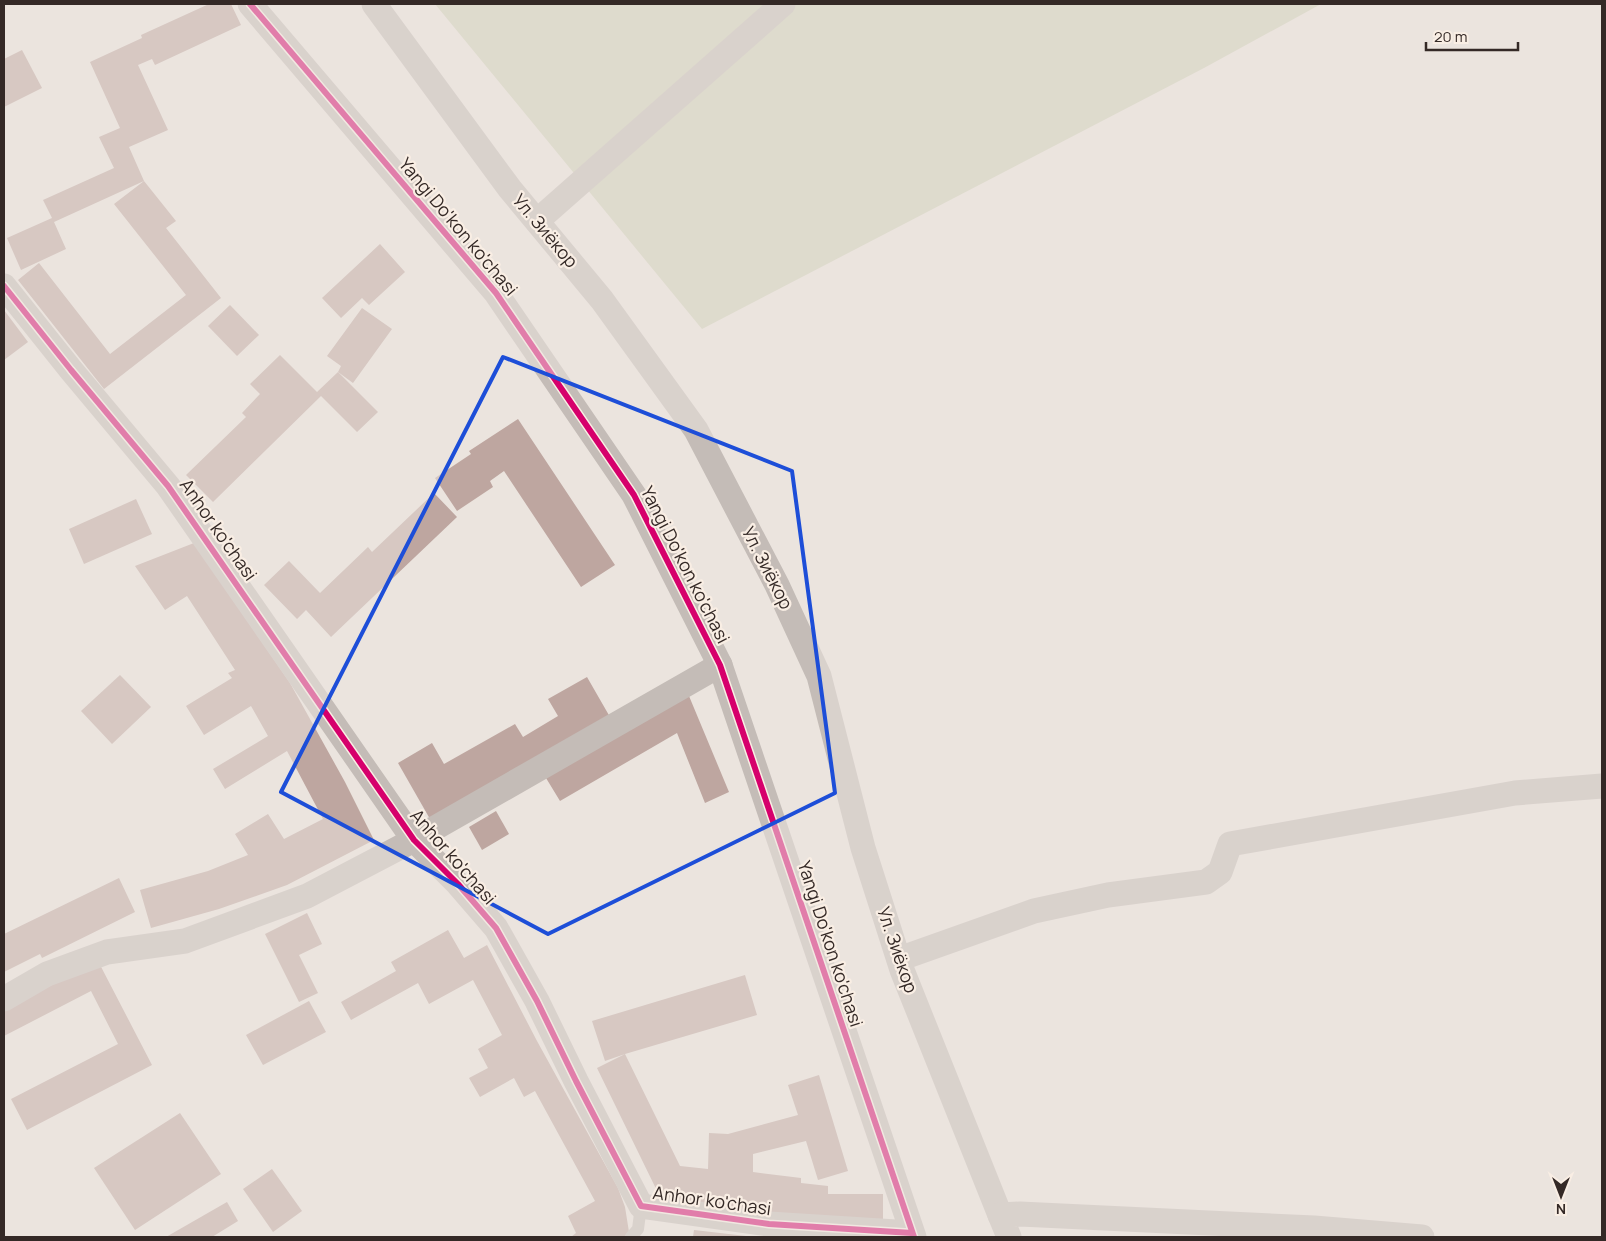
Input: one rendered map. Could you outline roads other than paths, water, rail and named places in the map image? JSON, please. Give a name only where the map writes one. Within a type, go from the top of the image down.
[{"type":"street","name":"Yangi Do'kon ko'chasi","points":[[250,4],[496,293],[634,495],[720,665],[769,805],[913,1235]]},
{"type":"street","name":"Ул. Зиёкор","points":[[374,4],[510,189],[602,300],[696,430],[777,585],[819,676],[863,848],[899,958],[1005,1226]]},
{"type":"street","points":[[537,221],[783,4]]},
{"type":"street","name":"Anhor ko'chasi","points":[[4,286],[70,370],[168,486],[414,840],[458,884],[496,928],[537,1001],[641,1206],[769,1224],[913,1235]]},
{"type":"street","points":[[4,999],[47,974],[108,952],[185,940],[307,896],[414,840],[720,665]]},
{"type":"street","points":[[899,958],[1034,911],[1108,895],[1206,882],[1220,872],[1230,844],[1515,793],[1602,786]]},
{"type":"street","points":[[1005,1226],[1020,1214],[1314,1228],[1422,1237]]},
{"type":"lane","points":[[631,1237],[638,1229],[641,1206]]}]
